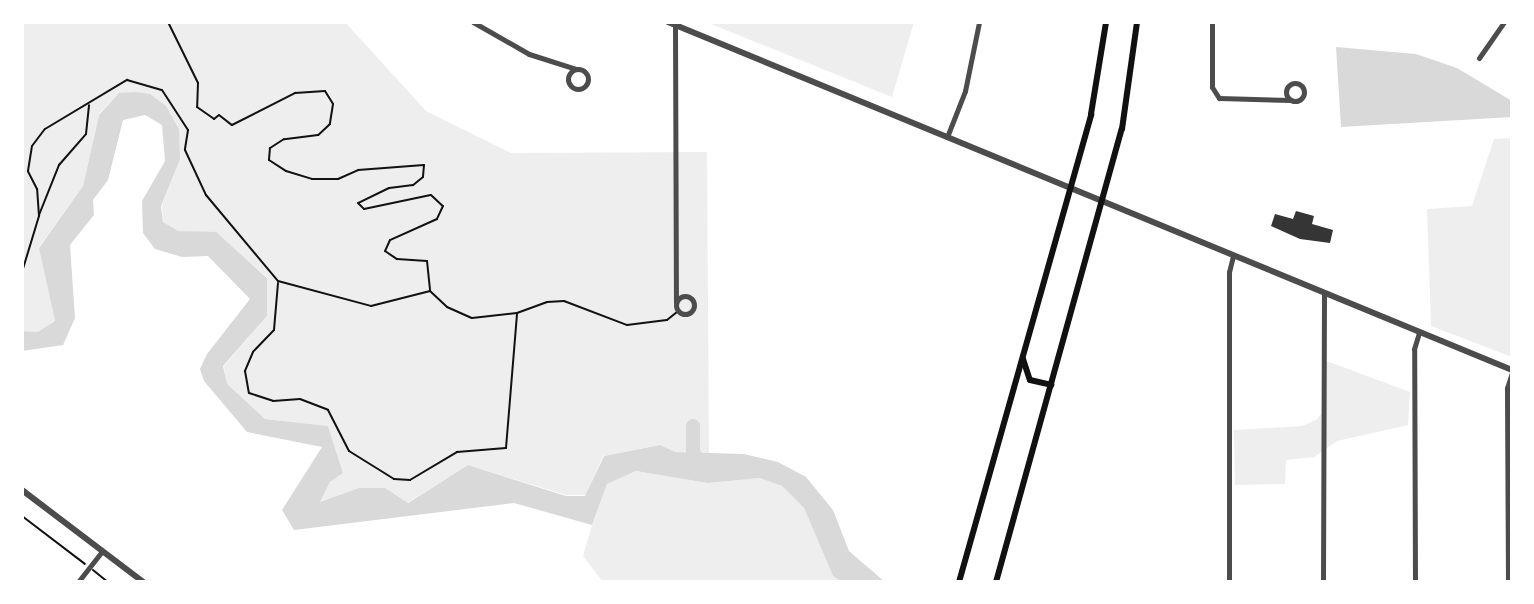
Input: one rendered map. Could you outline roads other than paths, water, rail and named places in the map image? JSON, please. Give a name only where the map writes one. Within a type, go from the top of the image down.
[{"type":"main road","points":[[959,582],[1095,96],[1106,22]]},
{"type":"main road","points":[[996,582],[1127,109],[1137,22]]},
{"type":"main road","points":[[1023,355],[1030,380],[1051,385]]},
{"type":"street","points":[[473,22],[529,54],[576,69],[587,74],[585,86],[573,87],[560,64]]},
{"type":"street","points":[[947,137],[965,91],[979,22]]},
{"type":"street","points":[[1212,22],[1214,93],[1231,102],[1291,100],[1302,98],[1303,87],[1293,83],[1281,98]]},
{"type":"street","points":[[1479,58],[1504,22]]},
{"type":"street","points":[[675,288],[693,300],[694,309],[686,314],[678,311],[676,302],[675,288],[671,23],[1512,372],[1507,388],[1508,582]]},
{"type":"street","points":[[569,79],[576,69]]},
{"type":"street","points":[[1286,90],[1291,100]]},
{"type":"street","points":[[1229,582],[1229,269],[1233,256]]},
{"type":"street","points":[[676,302],[685,295]]},
{"type":"street","points":[[1323,582],[1324,295]]},
{"type":"street","points":[[1415,582],[1414,349],[1419,333]]},
{"type":"street","points":[[22,490],[143,582]]},
{"type":"street","points":[[78,582],[102,551]]},
{"type":"waterway","points":[[693,426],[693,452],[702,466]]}]
